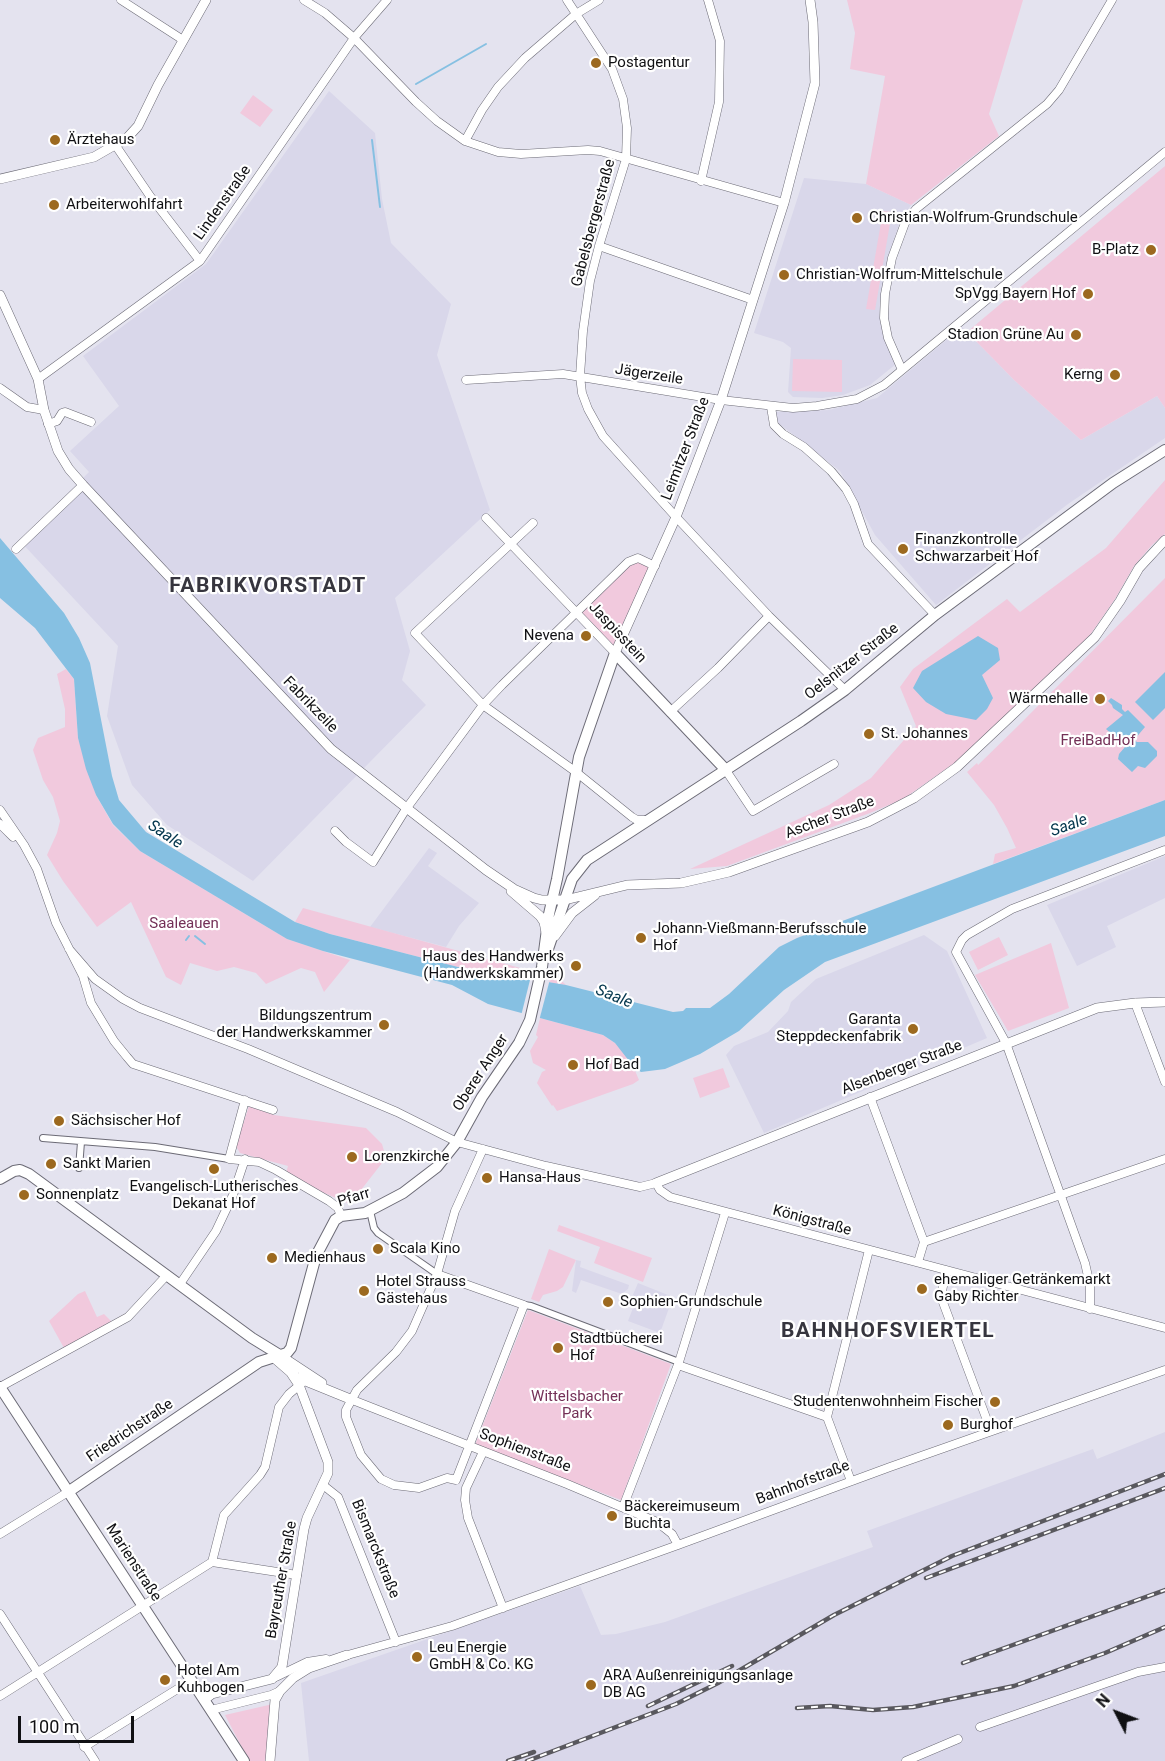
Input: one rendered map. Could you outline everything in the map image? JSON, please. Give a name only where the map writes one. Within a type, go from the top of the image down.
[{"type":"main road","name":"Oelsnitzer Straße","points":[[542,971],[572,879],[581,866],[594,854],[801,721],[845,690],[935,615],[1113,483],[1165,450]]},
{"type":"main road","name":"Jaspisstein","points":[[615,653],[725,769]]},
{"type":"main road","name":"Leimitzer Straße","points":[[542,971],[546,933],[576,772],[584,739],[615,653]]},
{"type":"main road","name":"Oberer Anger","points":[[457,1142],[482,1097],[519,1043],[530,1020],[542,971]]},
{"type":"main road","name":"Pfarr","points":[[291,1348],[316,1256],[334,1222],[340,1216],[370,1211],[418,1183],[437,1167],[457,1142]]},
{"type":"main road","points":[[0,1179],[7,1173],[17,1170],[29,1174],[168,1275],[252,1338],[259,1346],[260,1353],[251,1367]]},
{"type":"main road","name":"Pfarr","points":[[275,1356],[288,1340],[300,1311]]},
{"type":"main road","name":"Sophienstraße","points":[[252,1338],[275,1356]]},
{"type":"main road","points":[[275,1356],[285,1354],[291,1348]]},
{"type":"main road","name":"Friedrichstraße","points":[[68,1492],[251,1367],[275,1356]]},
{"type":"main road","name":"Marienstraße","points":[[0,1387],[242,1759]]},
{"type":"street","points":[[121,0],[183,40]]},
{"type":"street","points":[[0,179],[94,157],[127,138],[138,126],[206,0]]},
{"type":"street","points":[[304,0],[325,13],[354,38],[416,102],[465,141],[498,152],[521,154],[588,150],[784,203]]},
{"type":"street","name":"Lindenstraße","points":[[38,379],[200,261],[354,38],[387,0]]},
{"type":"street","name":"Gabelsbergerstraße","points":[[567,0],[612,69],[623,99],[627,128],[626,159],[598,246],[583,331],[580,376],[582,393],[588,410],[603,436],[676,517],[769,616],[845,690]]},
{"type":"street","points":[[465,141],[498,87],[525,58],[576,14],[599,0]]},
{"type":"street","points":[[701,181],[719,102],[720,41],[708,0]]},
{"type":"street","name":"Leimitzer Straße","points":[[615,653],[676,517],[721,400],[784,203],[815,83],[810,0]]},
{"type":"street","points":[[902,370],[888,338],[884,318],[885,294],[892,258],[905,223],[916,209],[1047,104],[1065,81],[1112,0]]},
{"type":"street","points":[[116,146],[150,196],[200,261]]},
{"type":"street","name":"Jägerzeile","points":[[466,380],[563,374],[771,406],[817,406],[857,399],[872,393],[902,370],[1165,152]]},
{"type":"street","points":[[598,246],[753,300]]},
{"type":"street","name":"Fabrikzeile","points":[[0,295],[38,379],[48,424],[65,464],[83,485],[331,749],[486,870],[526,895],[552,901],[565,900]]},
{"type":"street","points":[[0,388],[27,407],[44,410]]},
{"type":"street","points":[[771,406],[774,425],[831,471],[846,489],[854,504],[868,544],[935,615]]},
{"type":"street","points":[[48,424],[57,421],[65,412],[91,422]]},
{"type":"street","points":[[16,549],[83,485]]},
{"type":"street","name":"Jaspisstein","points":[[486,518],[615,653]]},
{"type":"street","points":[[533,523],[415,633],[483,705],[576,772],[632,817],[637,820],[647,820]]},
{"type":"street","name":"Ascher Straße","points":[[565,900],[611,888],[639,884],[681,883],[729,872],[868,822],[914,798],[957,767],[1095,637],[1139,568],[1165,540]]},
{"type":"street","points":[[335,831],[373,862],[406,809],[483,705],[502,685],[628,561],[638,558],[655,566]]},
{"type":"street","points":[[670,712],[718,668],[769,616]]},
{"type":"street","points":[[725,769],[753,810],[834,764]]},
{"type":"street","points":[[0,810],[32,859],[56,923],[83,976],[91,1003],[114,1041],[133,1064],[273,1110]]},
{"type":"street","points":[[0,824],[32,859]]},
{"type":"street","points":[[1090,1309],[1090,1285],[1085,1263],[1006,1043],[956,952],[962,940],[978,927],[1012,909],[1165,850]]},
{"type":"street","points":[[486,870],[540,916],[546,933]]},
{"type":"street","name":"Ascher Straße","points":[[550,945],[566,920],[579,906],[593,895],[611,888]]},
{"type":"street","points":[[69,949],[95,979],[140,1008],[168,1017],[216,1039],[248,1049],[397,1112],[457,1142],[640,1187],[656,1183]]},
{"type":"street","name":"Alsenberger Straße","points":[[656,1183],[1097,1008],[1165,1002]]},
{"type":"street","points":[[1135,1003],[1165,1082]]},
{"type":"street","points":[[870,1097],[924,1242],[918,1262]]},
{"type":"street","points":[[229,1159],[245,1100]]},
{"type":"street","points":[[43,1138],[155,1147],[259,1162],[329,1201],[338,1208],[340,1216]]},
{"type":"street","points":[[79,1168],[81,1142]]},
{"type":"street","points":[[466,1488],[456,1480],[447,1479],[419,1488],[394,1485],[381,1479],[362,1455],[346,1417],[346,1410],[357,1390],[405,1342],[421,1312],[437,1274],[455,1211],[483,1149]]},
{"type":"street","points":[[180,1284],[216,1231],[233,1194],[244,1159]]},
{"type":"street","points":[[924,1242],[1165,1159]]},
{"type":"street","name":"Königstraße","points":[[656,1183],[660,1190],[670,1197],[725,1213],[1165,1328]]},
{"type":"street","points":[[370,1211],[374,1228],[378,1233],[437,1274],[524,1305],[531,1305],[678,1364],[827,1417]]},
{"type":"street","points":[[623,1507],[678,1364],[725,1213]]},
{"type":"street","points":[[851,1481],[827,1417],[869,1250]]},
{"type":"street","points":[[946,1270],[941,1296],[991,1431]]},
{"type":"street","points":[[0,1387],[128,1317],[168,1275]]},
{"type":"street","points":[[456,1480],[524,1305]]},
{"type":"street","points":[[291,1348],[294,1370],[302,1383],[328,1462],[328,1473],[323,1485]]},
{"type":"street","name":"Sophienstraße","points":[[275,1356],[294,1370],[317,1379],[350,1399]]},
{"type":"street","name":"Bahnhofstraße","points":[[280,1691],[292,1678],[309,1668],[503,1608],[1165,1370]]},
{"type":"street","points":[[212,1562],[224,1515],[265,1467],[279,1407],[302,1383],[312,1378],[317,1379]]},
{"type":"street","name":"Sophienstraße","points":[[302,1383],[350,1399],[623,1507],[667,1528],[678,1545]]},
{"type":"street","points":[[483,1452],[466,1488],[465,1500],[468,1518],[503,1608]]},
{"type":"street","name":"Bayreuther Straße","points":[[272,1679],[282,1667],[307,1518],[323,1485]]},
{"type":"street","name":"Bismarckstraße","points":[[323,1485],[338,1497],[396,1642]]},
{"type":"street","name":"Friedrichstraße","points":[[0,1534],[68,1492]]},
{"type":"street","points":[[0,1696],[212,1562],[297,1575]]},
{"type":"street","points":[[0,1614],[94,1761]]},
{"type":"street","name":"Bahnhofstraße","points":[[272,1679],[307,1662],[347,1655]]},
{"type":"street","points":[[980,1727],[1138,1672],[1164,1670]]},
{"type":"street","points":[[204,1700],[212,1694],[272,1679]]},
{"type":"street","points":[[84,1747],[192,1680]]},
{"type":"street","points":[[211,1710],[280,1691]]},
{"type":"street","points":[[270,1761],[275,1700],[280,1691]]},
{"type":"street","points":[[906,1761],[958,1739]]},
{"type":"shaded area","points":[[329,91],[375,133],[382,199],[391,243],[451,304],[437,355],[490,510],[395,598],[410,651],[402,680],[426,705],[253,881],[167,825],[132,785],[107,716],[118,646],[20,541],[89,472],[70,451],[119,406],[83,356],[206,264]]},
{"type":"shaded area","points":[[804,178],[866,184],[911,205],[900,222],[889,254],[879,316],[884,338],[896,364],[870,385],[843,395],[822,398],[793,397],[788,392],[791,348],[783,342],[754,333]]},
{"type":"shaded area","points":[[962,327],[1014,380],[1081,440],[1157,396],[1165,408],[1165,438],[1068,504],[936,605],[875,535],[840,471],[777,422],[775,412],[829,410],[877,398]]},
{"type":"shaded area","points":[[429,848],[437,853],[428,866],[479,903],[459,926],[446,947],[370,927]]},
{"type":"shaded area","points":[[1165,856],[1165,898],[1107,926],[1116,947],[1077,966],[1047,905]]},
{"type":"shaded area","points":[[924,935],[947,951],[987,1038],[764,1133],[726,1055],[734,1046],[768,1032],[788,1011],[791,1002],[816,979]]},
{"type":"shaded area","points":[[576,1260],[581,1261],[580,1267],[629,1285],[628,1289],[622,1294],[581,1280],[576,1293],[572,1291]]},
{"type":"shaded area","points":[[638,1283],[673,1297],[660,1333],[628,1321],[636,1300],[632,1297]]},
{"type":"shaded area","points":[[1165,1432],[1165,1761],[309,1761],[301,1683],[580,1586],[601,1635],[616,1634],[665,1622],[873,1547],[867,1531],[1093,1449],[1097,1459]]},
{"type":"green space","points":[[847,0],[1023,0],[989,114],[999,136],[911,205],[866,184],[885,76],[850,69],[855,33]]},
{"type":"green space","points":[[253,95],[273,110],[260,127],[240,113]]},
{"type":"green space","name":"Stadion Grüne Au","points":[[1165,166],[1165,408],[1157,396],[1081,440],[1014,380],[967,332]]},
{"type":"green space","points":[[883,211],[892,212],[875,310],[866,309]]},
{"type":"green space","points":[[793,359],[842,360],[842,392],[792,391]]},
{"type":"green space","points":[[1165,480],[1165,534],[1134,566],[1090,635],[966,755],[903,799],[870,813],[727,866],[690,869],[829,805],[871,778],[916,726],[900,687],[913,669],[1007,599],[1020,612],[1106,548]]},
{"type":"green space","points":[[636,561],[654,566],[616,653],[579,612],[625,565]]},
{"type":"green space","name":"FreiBadHof","points":[[1165,578],[1165,800],[993,864],[995,854],[1016,848],[994,805],[967,772],[977,763],[978,765],[1019,725]]},
{"type":"green space","name":"Saaleauen","points":[[66,669],[74,679],[78,738],[96,795],[113,825],[140,851],[287,939],[350,960],[324,992],[315,972],[301,968],[266,984],[256,973],[234,967],[217,971],[190,963],[181,985],[166,977],[131,902],[97,927],[47,855],[60,821],[53,797],[43,780],[33,750],[38,738],[65,727],[65,709],[57,674]]},
{"type":"green space","points":[[303,908],[560,979],[566,985],[458,967],[330,934],[295,922]]},
{"type":"green space","points":[[999,937],[1008,955],[978,970],[969,952]]},
{"type":"green space","points":[[1051,943],[1069,1008],[1008,1031],[975,975]]},
{"type":"green space","name":"Hof Bad","points":[[540,1018],[603,1035],[624,1051],[639,1080],[557,1111],[537,1083],[542,1072],[546,1070],[533,1063],[530,1051],[538,1037],[536,1035]]},
{"type":"green space","points":[[723,1068],[730,1087],[700,1098],[693,1078]]},
{"type":"green space","points":[[249,1106],[274,1115],[366,1128],[382,1144],[386,1158],[350,1204],[286,1173],[288,1166],[240,1153],[236,1146]]},
{"type":"green space","points":[[559,1225],[652,1258],[643,1282],[594,1263],[600,1247],[557,1231]]},
{"type":"green space","points":[[549,1249],[576,1260],[563,1287],[543,1295],[539,1302],[531,1299]]},
{"type":"green space","points":[[85,1291],[97,1317],[104,1314],[112,1322],[64,1348],[49,1321],[78,1294]]},
{"type":"green space","name":"Wittelsbacher Park","points":[[528,1310],[671,1364],[621,1500],[475,1445]]},
{"type":"green space","points":[[273,1704],[267,1761],[249,1761],[225,1715]]},
{"type":"water","points":[[0,538],[64,613],[79,638],[90,663],[112,776],[119,800],[146,832],[295,922],[330,934],[458,967],[566,985],[673,1012],[683,1011],[686,1008],[710,1008],[729,994],[779,947],[797,938],[1165,800],[1165,836],[825,962],[784,990],[739,1031],[700,1054],[665,1069],[641,1072],[633,1066],[615,1043],[603,1035],[488,1004],[452,985],[323,951],[287,939],[140,851],[113,824],[96,795],[86,769],[78,738],[74,679],[35,628],[0,598]]},
{"type":"water","points":[[978,636],[998,648],[1000,660],[982,675],[993,698],[987,709],[976,720],[946,714],[926,702],[913,688],[922,671]]},
{"type":"water","points":[[1165,672],[1165,708],[1153,720],[1135,702]]},
{"type":"water","points":[[1111,698],[1122,705],[1125,712],[1128,710],[1145,727],[1134,740],[1148,742],[1157,751],[1157,756],[1145,768],[1138,766],[1132,772],[1118,759],[1125,747],[1106,729],[1123,715],[1108,701]]},
{"type":"pier","points":[[531,976],[550,979],[539,1021],[521,1016]]},
{"type":"waterway","points":[[416,84],[486,44]]},
{"type":"waterway","points":[[372,140],[380,207]]},
{"type":"waterway","points":[[186,940],[189,936]]},
{"type":"waterway","points":[[195,936],[205,944]]},
{"type":"railway","points":[[527,1761],[676,1704],[718,1683],[834,1615],[952,1556],[1165,1474]]},
{"type":"railway","points":[[926,1578],[1165,1488]]},
{"type":"railway","points":[[963,1663],[1165,1590]]},
{"type":"railway","points":[[797,1708],[830,1706],[873,1710],[913,1707],[1014,1686],[1105,1653],[1165,1627]]},
{"type":"railway","points":[[648,1706],[732,1666]]},
{"type":"railway","points":[[508,1761],[534,1752]]},
{"type":"place","name":"Postagentur","points":[[596,63]]},
{"type":"place","name":"Ärztehaus","points":[[55,140]]},
{"type":"place","name":"Arbeiterwohlfahrt","points":[[54,205]]},
{"type":"place","name":"Christian-Wolfrum-Grundschule","points":[[857,218]]},
{"type":"place","name":"B-Platz","points":[[1151,250]]},
{"type":"place","name":"Christian-Wolfrum-Mittelschule","points":[[784,275]]},
{"type":"place","name":"SpVgg Bayern Hof","points":[[1088,294]]},
{"type":"place","name":"Stadion Grüne Au","points":[[1076,335]]},
{"type":"place","name":"Kerng","points":[[1115,375]]},
{"type":"place","name":"Finanzkontrolle Schwarzarbeit Hof","points":[[903,549]]},
{"type":"place","name":"Nevena","points":[[586,636]]},
{"type":"place","name":"Wärmehalle","points":[[1100,699]]},
{"type":"place","name":"St. Johannes","points":[[869,734]]},
{"type":"place","name":"Johann-Vießmann-Berufsschule Hof","points":[[641,938]]},
{"type":"place","name":"Haus des Handwerks (Handwerkskammer)","points":[[576,966]]},
{"type":"place","name":"Bildungszentrum der Handwerkskammer","points":[[384,1025]]},
{"type":"place","name":"Garanta Steppdeckenfabrik","points":[[913,1029]]},
{"type":"place","name":"Hof Bad","points":[[573,1065]]},
{"type":"place","name":"Sächsischer Hof","points":[[59,1121]]},
{"type":"place","name":"Lorenzkirche","points":[[352,1157]]},
{"type":"place","name":"Sankt Marien","points":[[51,1164]]},
{"type":"place","name":"Evangelisch-Lutherisches Dekanat Hof","points":[[214,1169]]},
{"type":"place","name":"Hansa-Haus","points":[[487,1178]]},
{"type":"place","name":"Sonnenplatz","points":[[24,1195]]},
{"type":"place","name":"Scala Kino","points":[[378,1249]]},
{"type":"place","name":"Medienhaus","points":[[272,1258]]},
{"type":"place","name":"ehemaliger Getränkemarkt Gaby Richter","points":[[922,1289]]},
{"type":"place","name":"Hotel Strauss Gästehaus","points":[[364,1291]]},
{"type":"place","name":"Sophien-Grundschule","points":[[608,1302]]},
{"type":"place","name":"Stadtbücherei Hof","points":[[558,1348]]},
{"type":"place","name":"Studentenwohnheim Fischer","points":[[995,1402]]},
{"type":"place","name":"Burghof","points":[[948,1425]]},
{"type":"place","name":"Bäckereimuseum Buchta","points":[[612,1516]]},
{"type":"place","name":"Leu Energie GmbH & Co. KG","points":[[417,1657]]},
{"type":"place","name":"Hotel Am Kuhbogen","points":[[165,1680]]},
{"type":"place","name":"ARA Außenreinigungsanlage DB AG","points":[[591,1685]]},
{"type":"district","name":"FABRIKVORSTADT","points":[[268,587]]},
{"type":"district","name":"BAHNHOFSVIERTEL","points":[[888,1332]]},
{"type":"water label","name":"Saale","points":[[1069,826]]},
{"type":"water label","name":"Saale","points":[[165,835]]},
{"type":"water label","name":"Saale","points":[[614,997]]}]
